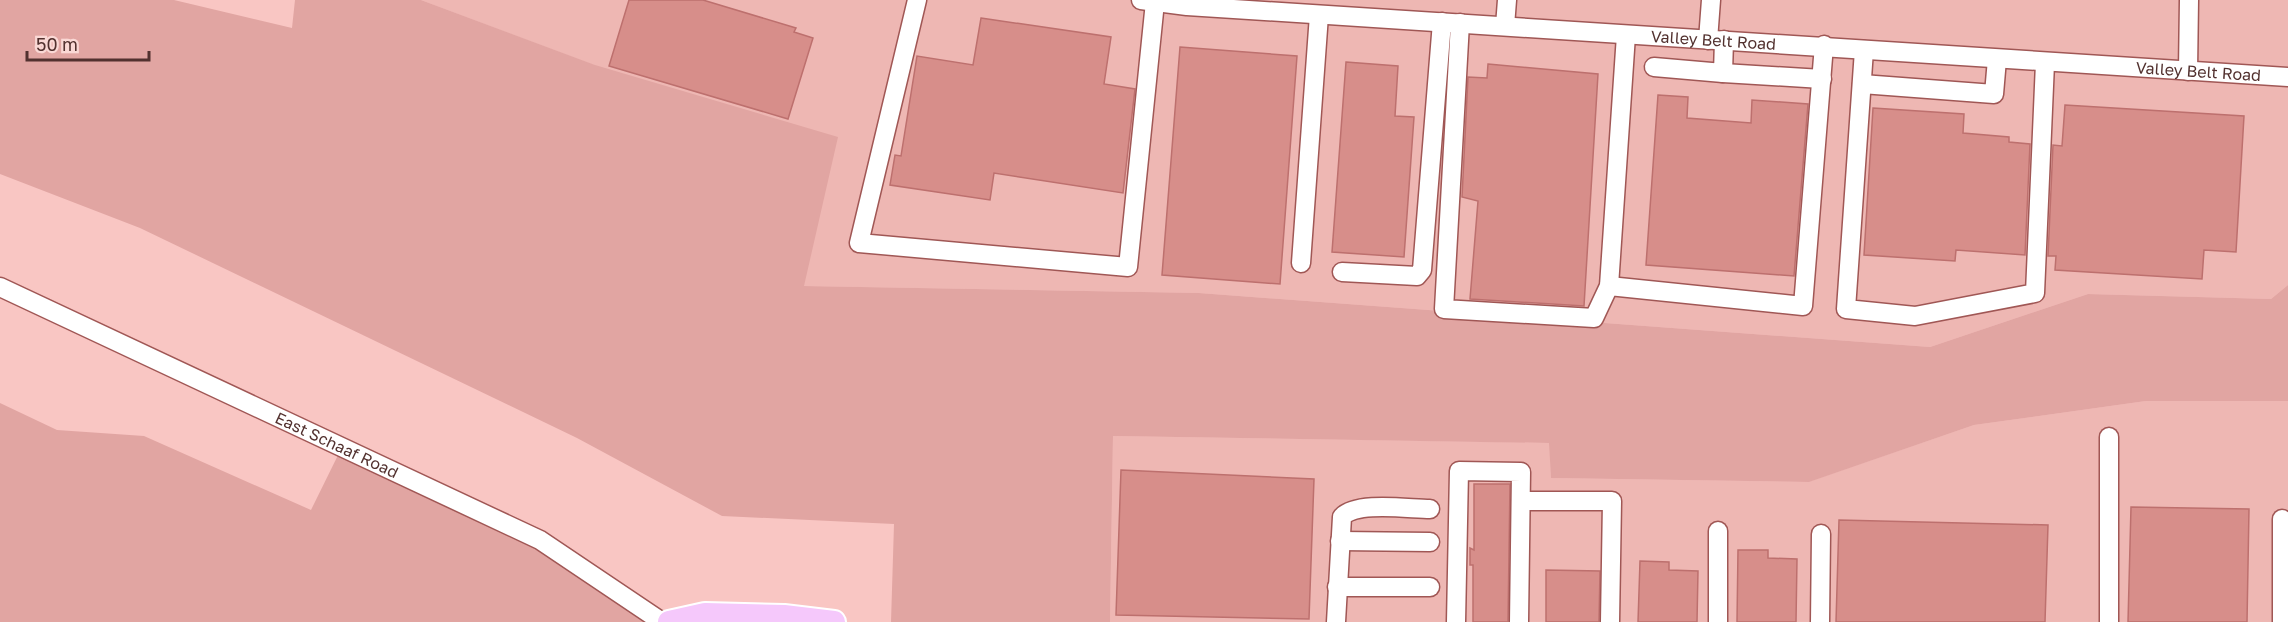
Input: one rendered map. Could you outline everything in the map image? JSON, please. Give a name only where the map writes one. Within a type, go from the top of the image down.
[{"type":"main road","points":[[669,622],[705,614],[784,616],[834,622]]},
{"type":"street","points":[[917,0],[859,243],[1128,267],[1148,1]]},
{"type":"street","points":[[1505,26],[1507,0]]},
{"type":"street","points":[[1711,0],[1723,73]]},
{"type":"street","points":[[2188,71],[2189,0]]},
{"type":"street","name":"Valley Belt Road","points":[[1148,1],[1277,6],[1319,15],[1348,8],[1451,22],[1626,35],[1824,45],[2045,63],[2288,77]]},
{"type":"street","points":[[1301,263],[1319,15]]},
{"type":"street","points":[[1342,272],[1417,276],[1422,270],[1451,22]]},
{"type":"street","points":[[1451,22],[1444,309],[1594,318],[1610,286],[1626,35]]},
{"type":"street","points":[[1610,286],[1803,306],[1824,45]]},
{"type":"street","points":[[1864,50],[1846,309],[1915,316],[2035,293],[2045,63]]},
{"type":"street","points":[[1862,84],[1994,94],[1997,59]]},
{"type":"street","points":[[1654,67],[1822,79]]},
{"type":"street","name":"East Schaaf Road","points":[[0,286],[540,540],[662,622]]},
{"type":"street","points":[[2109,438],[2109,622]]},
{"type":"street","points":[[1456,622],[1459,471],[1521,472],[1520,622]]},
{"type":"street","points":[[1521,501],[1611,501],[1610,622]]},
{"type":"street","points":[[1336,622],[1342,517],[1348,511],[1362,508],[1430,509]]},
{"type":"street","points":[[2282,519],[2282,622]]},
{"type":"street","points":[[1718,531],[1718,622]]},
{"type":"street","points":[[1821,534],[1821,622]]},
{"type":"street","points":[[1340,541],[1430,542]]},
{"type":"street","points":[[1337,587],[1430,587]]},
{"type":"shaded area","points":[[0,0],[174,0],[292,28],[295,0],[421,0],[595,65],[838,137],[804,286],[1199,293],[1930,347],[2088,294],[2271,299],[2288,285],[2288,401],[2146,401],[1974,425],[1809,482],[1551,478],[1549,443],[1113,436],[1110,622],[891,622],[894,524],[722,516],[577,438],[140,228],[0,174]]},
{"type":"shaded area","points":[[421,0],[2288,0],[2288,285],[2271,299],[2088,294],[1930,347],[1199,293],[803,286],[594,65]]},
{"type":"shaded area","points":[[2146,401],[2288,401],[2288,622],[1110,622],[1113,436],[1550,443],[1551,478],[1808,482],[1974,425]]},
{"type":"shaded area","points":[[0,403],[57,430],[144,436],[311,510],[342,447],[540,540],[662,622],[0,622]]},
{"type":"building","points":[[629,0],[703,0],[796,28],[794,32],[813,38],[788,119],[609,66]]},
{"type":"building","points":[[981,18],[1111,37],[1104,84],[1135,89],[1123,193],[994,173],[990,200],[890,185],[895,155],[901,156],[917,56],[973,65]]},
{"type":"building","points":[[1180,47],[1297,56],[1280,284],[1162,275]]},
{"type":"building","points":[[1346,62],[1398,66],[1395,116],[1414,117],[1404,257],[1332,252]]},
{"type":"building","points":[[1488,64],[1598,74],[1584,306],[1470,299],[1478,201],[1462,197],[1468,77],[1487,78]]},
{"type":"building","points":[[1658,95],[1688,97],[1687,118],[1751,123],[1752,100],[1808,104],[1794,276],[1646,265]]},
{"type":"building","points":[[2065,105],[2244,116],[2236,252],[2204,250],[2202,279],[2055,270],[2056,256],[2048,256],[2053,145],[2062,146]]},
{"type":"building","points":[[1873,108],[1964,114],[1963,133],[2009,137],[2009,142],[2030,144],[2025,255],[1956,250],[1955,261],[1864,255]]},
{"type":"building","points":[[1121,470],[1314,479],[1309,619],[1116,615]]},
{"type":"building","points":[[1474,484],[1510,484],[1508,622],[1473,622],[1473,565],[1470,565],[1470,548],[1474,550]]},
{"type":"building","points":[[2131,507],[2249,509],[2247,622],[2128,622]]},
{"type":"building","points":[[1839,520],[2048,525],[2045,622],[1836,622]]},
{"type":"building","points":[[1738,550],[1768,550],[1768,558],[1797,559],[1796,622],[1737,622]]},
{"type":"building","points":[[1640,561],[1669,562],[1669,570],[1698,571],[1697,622],[1638,622]]},
{"type":"building","points":[[1546,570],[1600,571],[1599,622],[1546,622]]}]
